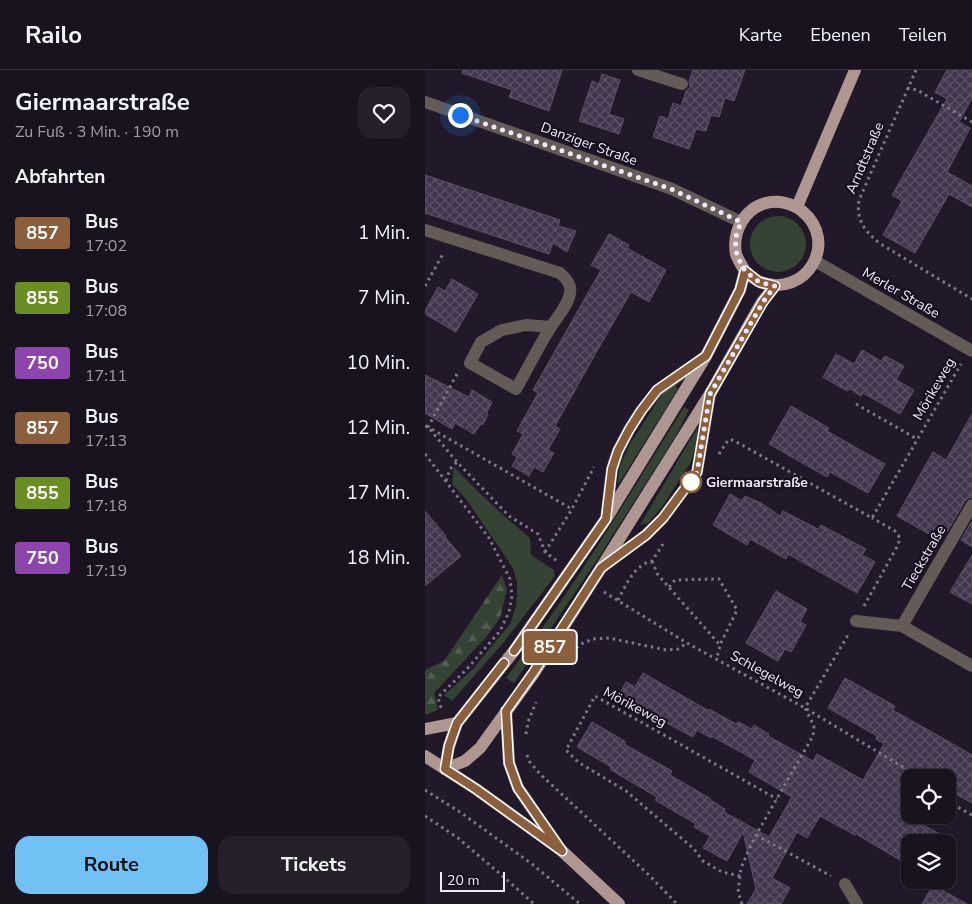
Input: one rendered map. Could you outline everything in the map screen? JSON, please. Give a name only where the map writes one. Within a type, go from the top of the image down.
[{"type":"main road","points":[[797,207],[855,70]]},
{"type":"main road","points":[[782,202],[797,207],[809,217],[817,230],[819,246],[815,261],[806,275],[792,283],[775,286],[759,282],[745,271],[737,256],[735,239],[741,222],[751,210],[766,203],[782,202]]},
{"type":"main road","points":[[445,769],[449,746],[457,723],[514,651],[606,519],[706,356],[740,290],[745,271]]},
{"type":"main road","points":[[445,769],[465,761],[480,748],[533,673],[710,394],[763,302],[775,286]]},
{"type":"main road","points":[[506,711],[509,763],[518,788],[562,851]]},
{"type":"main road","points":[[425,729],[457,723]]},
{"type":"main road","points":[[425,756],[476,789],[562,851],[619,904]]},
{"type":"street","points":[[638,70],[682,84]]},
{"type":"street","name":"Danziger Straße","points":[[425,102],[671,189],[741,222]]},
{"type":"street","points":[[425,230],[560,273],[569,284],[571,292],[569,298],[516,389],[470,363],[481,342],[502,330],[527,325],[551,327]]},
{"type":"street","name":"Merler Straße","points":[[815,261],[971,350]]},
{"type":"street","points":[[606,519],[612,469],[618,451],[629,430],[657,390],[706,356]]},
{"type":"street","points":[[601,568],[646,535],[663,518],[697,472],[710,394]]},
{"type":"street","name":"Tieckstraße","points":[[902,626],[972,505]]},
{"type":"street","points":[[855,621],[902,626],[972,666]]},
{"type":"street","points":[[845,884],[857,904]]},
{"type":"path","name":"Arndtstraße","points":[[916,70],[859,200],[859,217],[863,226],[879,243],[972,299]]},
{"type":"path","points":[[907,88],[917,90],[972,122]]},
{"type":"path","points":[[425,286],[452,238]]},
{"type":"path","name":"Mörikeweg","points":[[872,518],[971,350]]},
{"type":"path","points":[[426,426],[457,375],[470,363]]},
{"type":"path","name":"Mörikeweg","points":[[856,404],[917,440]]},
{"type":"path","points":[[426,426],[457,462],[509,516],[538,534],[545,552],[559,563]]},
{"type":"path","points":[[426,426],[572,509],[545,552]]},
{"type":"path","points":[[733,440],[895,531],[899,538],[898,545],[805,708],[813,726],[813,736],[747,854],[741,868],[738,892],[741,904]]},
{"type":"path","points":[[425,454],[489,538],[510,579],[512,596],[509,612],[500,631],[467,670],[438,697],[440,706],[457,723]]},
{"type":"path","points":[[446,481],[450,469],[457,462]]},
{"type":"path","points":[[652,561],[658,574],[720,645]]},
{"type":"path","points":[[618,600],[626,585],[640,567]]},
{"type":"path","points":[[669,587],[675,580],[719,579],[737,610],[720,645],[717,659]]},
{"type":"path","name":"Schlegelweg","points":[[601,591],[687,643],[805,708],[906,769]]},
{"type":"path","points":[[564,658],[581,644],[593,639],[609,638],[666,650],[678,650],[687,643]]},
{"type":"path","name":"Mörikeweg","points":[[740,876],[723,872],[703,861],[694,849],[626,791],[578,762],[566,750],[595,696],[777,799]]},
{"type":"path","points":[[526,738],[528,722],[539,698]]},
{"type":"path","points":[[526,749],[529,761],[540,774],[650,876],[677,904]]},
{"type":"path","points":[[425,790],[460,812],[532,864],[581,904]]},
{"type":"path","points":[[956,806],[972,815]]},
{"type":"path","points":[[425,816],[458,838],[534,904]]},
{"type":"path","points":[[756,835],[845,884]]},
{"type":"green space","points":[[778,216],[789,218],[798,224],[804,233],[806,244],[804,255],[798,264],[789,270],[778,272],[767,270],[758,264],[752,255],[750,244],[752,233],[758,224],[767,218]]},
{"type":"green space","points":[[675,385],[678,389],[618,485],[619,468],[630,444],[661,396]]},
{"type":"green space","points":[[684,407],[689,410],[677,434],[599,557],[514,683],[506,678],[576,579]]},
{"type":"green space","points":[[697,428],[697,440],[691,462],[662,507],[648,523],[640,525]]},
{"type":"green space","points":[[454,467],[491,504],[530,538],[531,555],[554,570],[555,576],[504,642],[452,701],[444,695],[472,670],[510,624],[516,606],[517,594],[517,582],[513,568],[466,499],[452,484]]},
{"type":"green space","points":[[502,575],[507,589],[500,618],[488,635],[434,693],[438,710],[425,715],[425,670],[444,661]]},
{"type":"building","points":[[463,70],[562,70],[549,111],[509,97],[512,90],[462,73]]},
{"type":"building","points":[[693,70],[745,70],[734,101],[725,98],[719,117],[711,115],[706,131],[696,129],[689,149],[653,137],[660,116],[668,119],[673,103],[681,106],[686,91],[690,87],[689,81]]},
{"type":"building","points":[[947,70],[972,70],[972,98],[959,122],[970,128],[947,172],[972,186],[972,207],[949,194],[915,253],[883,235],[902,201],[892,195],[947,99],[935,92]]},
{"type":"building","points":[[602,74],[620,80],[609,114],[624,119],[619,134],[579,121],[592,81],[599,84]]},
{"type":"building","points":[[425,175],[560,220],[558,226],[576,231],[567,252],[553,243],[549,254],[425,213]]},
{"type":"building","points":[[609,234],[629,245],[627,248],[666,270],[649,302],[631,292],[555,426],[560,429],[548,450],[554,453],[543,472],[534,467],[529,476],[512,466],[517,457],[512,454],[523,434],[517,431],[538,393],[533,390],[601,270],[591,265]]},
{"type":"building","points":[[452,279],[478,294],[456,332],[425,314],[438,287],[445,291]]},
{"type":"building","points":[[862,350],[881,361],[885,356],[904,366],[896,380],[914,390],[900,414],[863,393],[861,396],[850,389],[847,391],[823,377],[836,354],[854,364]]},
{"type":"building","points":[[425,375],[469,397],[472,390],[492,402],[483,424],[480,425],[474,434],[455,423],[452,429],[425,413]]},
{"type":"building","points":[[791,406],[829,428],[827,431],[885,464],[868,493],[830,472],[827,477],[769,444]]},
{"type":"building","points":[[972,414],[972,497],[965,501],[947,532],[936,526],[931,535],[897,516],[933,452],[946,460]]},
{"type":"building","points":[[730,494],[742,501],[745,496],[761,503],[780,516],[783,511],[818,529],[821,525],[866,549],[862,555],[875,562],[857,593],[788,554],[786,559],[750,539],[747,545],[713,525]]},
{"type":"building","points":[[425,511],[461,556],[425,586]]},
{"type":"building","points":[[972,521],[972,547],[961,540]]},
{"type":"building","points":[[972,555],[972,604],[950,592]]},
{"type":"building","points":[[776,591],[807,609],[800,622],[806,625],[791,652],[785,649],[778,661],[746,643]]},
{"type":"building","points":[[643,673],[709,711],[709,709],[736,724],[739,722],[751,729],[754,725],[769,734],[768,736],[813,761],[817,754],[863,780],[884,744],[876,739],[877,736],[828,708],[845,678],[895,706],[893,710],[972,755],[972,803],[956,794],[956,769],[901,769],[901,824],[921,824],[940,834],[901,834],[901,861],[856,834],[820,816],[807,838],[797,832],[772,878],[790,888],[781,904],[747,904],[756,889],[743,832],[727,861],[703,848],[710,836],[694,827],[696,824],[655,800],[657,797],[577,747],[592,722],[626,742],[624,744],[672,771],[670,775],[711,799],[725,809],[724,812],[769,837],[792,797],[749,772],[755,760],[697,730],[693,737],[618,697],[626,682],[635,687]]},
{"type":"building","points":[[931,889],[940,889],[967,904],[922,904]]},
{"type":"bus line","name":"857","points":[[504,663],[457,723],[449,746],[445,769],[562,851],[518,788],[509,763],[506,711],[601,568],[646,535],[663,518],[691,482],[697,472],[710,394],[763,302],[775,286],[759,282],[745,271],[740,290],[706,356],[657,390],[641,411],[618,451],[612,469],[606,519],[514,651]]},
{"type":"place","name":"Giermaarstraße","points":[[691,482]]},
{"type":"route","points":[[460,115],[671,189],[741,222],[735,239],[737,256],[745,271],[759,282],[775,286],[763,302],[710,394],[697,472],[691,482]]}]
